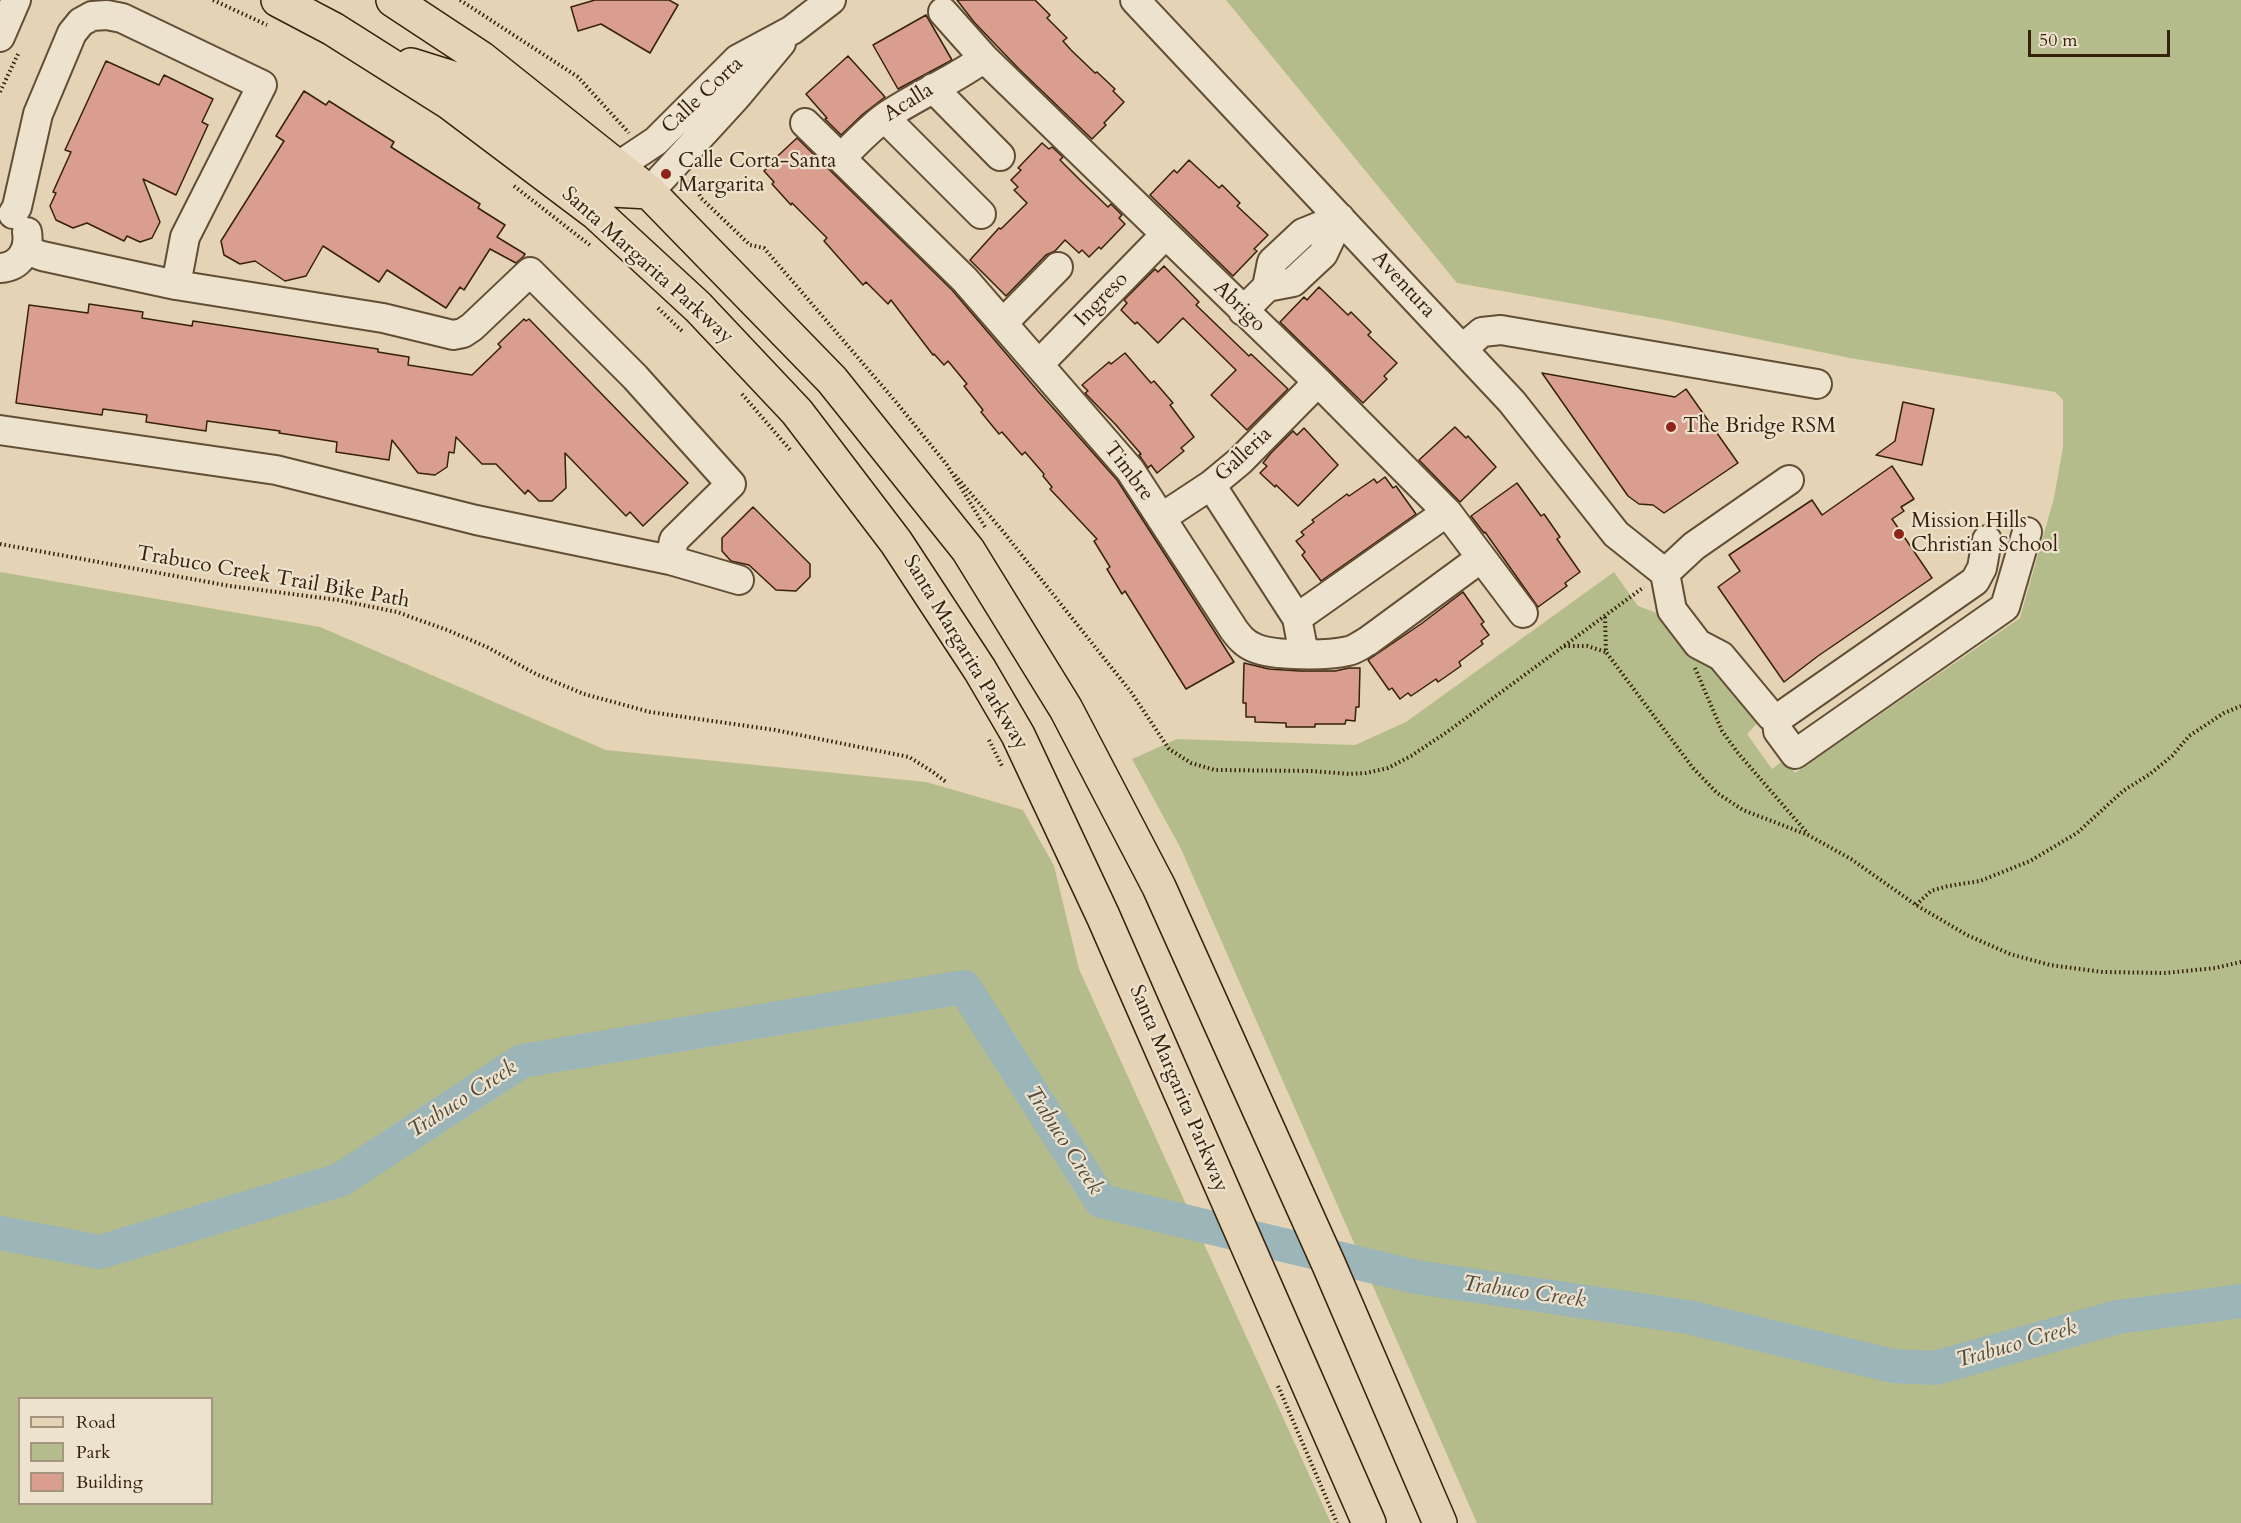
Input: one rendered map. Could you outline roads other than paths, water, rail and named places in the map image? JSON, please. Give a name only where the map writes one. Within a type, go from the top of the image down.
[{"type":"main road","points":[[393,0],[481,58],[649,192],[832,380],[968,550],[1066,709],[1159,887],[1329,1264],[1440,1523]]},
{"type":"main road","name":"Santa Margarita Parkway","points":[[277,15],[333,28],[450,103],[596,213],[698,307],[797,412],[896,542],[980,670],[1018,735],[1103,916],[1369,1523]]},
{"type":"main road","points":[[371,53],[459,80],[594,185],[612,190],[649,192]]},
{"type":"street","points":[[0,37],[16,0]]},
{"type":"street","name":"Calle Corta","points":[[617,167],[656,141],[738,60],[792,30],[831,0]]},
{"type":"street","name":"Aventura","points":[[1136,0],[1512,402],[1616,534],[1665,573]]},
{"type":"street","name":"Abrigo","points":[[943,12],[984,58],[1318,382],[1447,512],[1523,613]]},
{"type":"street","points":[[0,268],[14,264],[26,250],[25,225],[6,213],[16,207],[38,114],[72,33],[81,22],[92,16],[107,15],[122,18],[262,85],[184,237],[176,285]]},
{"type":"street","name":"Calle Corta","points":[[649,192],[736,97],[792,30]]},
{"type":"street","name":"Acalla","points":[[842,158],[867,132],[885,118],[933,88],[968,70],[984,58]]},
{"type":"street","points":[[933,88],[1000,156]]},
{"type":"street","points":[[885,118],[981,214]]},
{"type":"street","name":"Timbre","points":[[805,123],[965,280],[1130,470],[1244,642],[1258,649],[1304,654],[1325,655],[1350,651],[1368,641],[1481,558]]},
{"type":"street","points":[[1243,311],[1267,287],[1272,262],[1303,233],[1340,218]]},
{"type":"street","name":"Ingreso","points":[[1039,364],[1165,235]]},
{"type":"street","points":[[26,250],[42,256],[176,285],[383,318],[453,335],[463,333],[472,327],[530,272],[635,376],[731,484],[674,540],[670,560]]},
{"type":"street","points":[[1003,323],[1058,267]]},
{"type":"street","points":[[1462,348],[1482,332],[1501,330],[1818,384]]},
{"type":"street","name":"Galleria","points":[[1161,518],[1211,485],[1240,461],[1318,382]]},
{"type":"street","points":[[0,430],[276,471],[476,520],[670,560],[739,580]]},
{"type":"street","points":[[1778,719],[1771,716],[1721,656],[1698,644],[1672,610],[1665,573],[1694,546],[1789,480]]},
{"type":"street","points":[[1211,485],[1298,618],[1304,654]]},
{"type":"street","points":[[1298,618],[1447,512]]},
{"type":"street","points":[[1778,719],[1778,731],[1795,754],[2005,608],[2027,532]]},
{"type":"street","points":[[1778,719],[1975,581],[1982,568],[1987,540]]},
{"type":"waterway","name":"Trabuco Creek","points":[[0,1233],[100,1252],[340,1180],[522,1061],[964,987],[1101,1201],[1416,1277],[1688,1317],[1893,1366],[1935,1368],[2118,1317],[2241,1301]]},
{"type":"place","name":"Calle Corta-Santa Margarita","points":[[666,174]]},
{"type":"place","name":"The Bridge RSM","points":[[1671,427]]},
{"type":"place","name":"Mission Hills Christian School","points":[[1899,534]]}]
